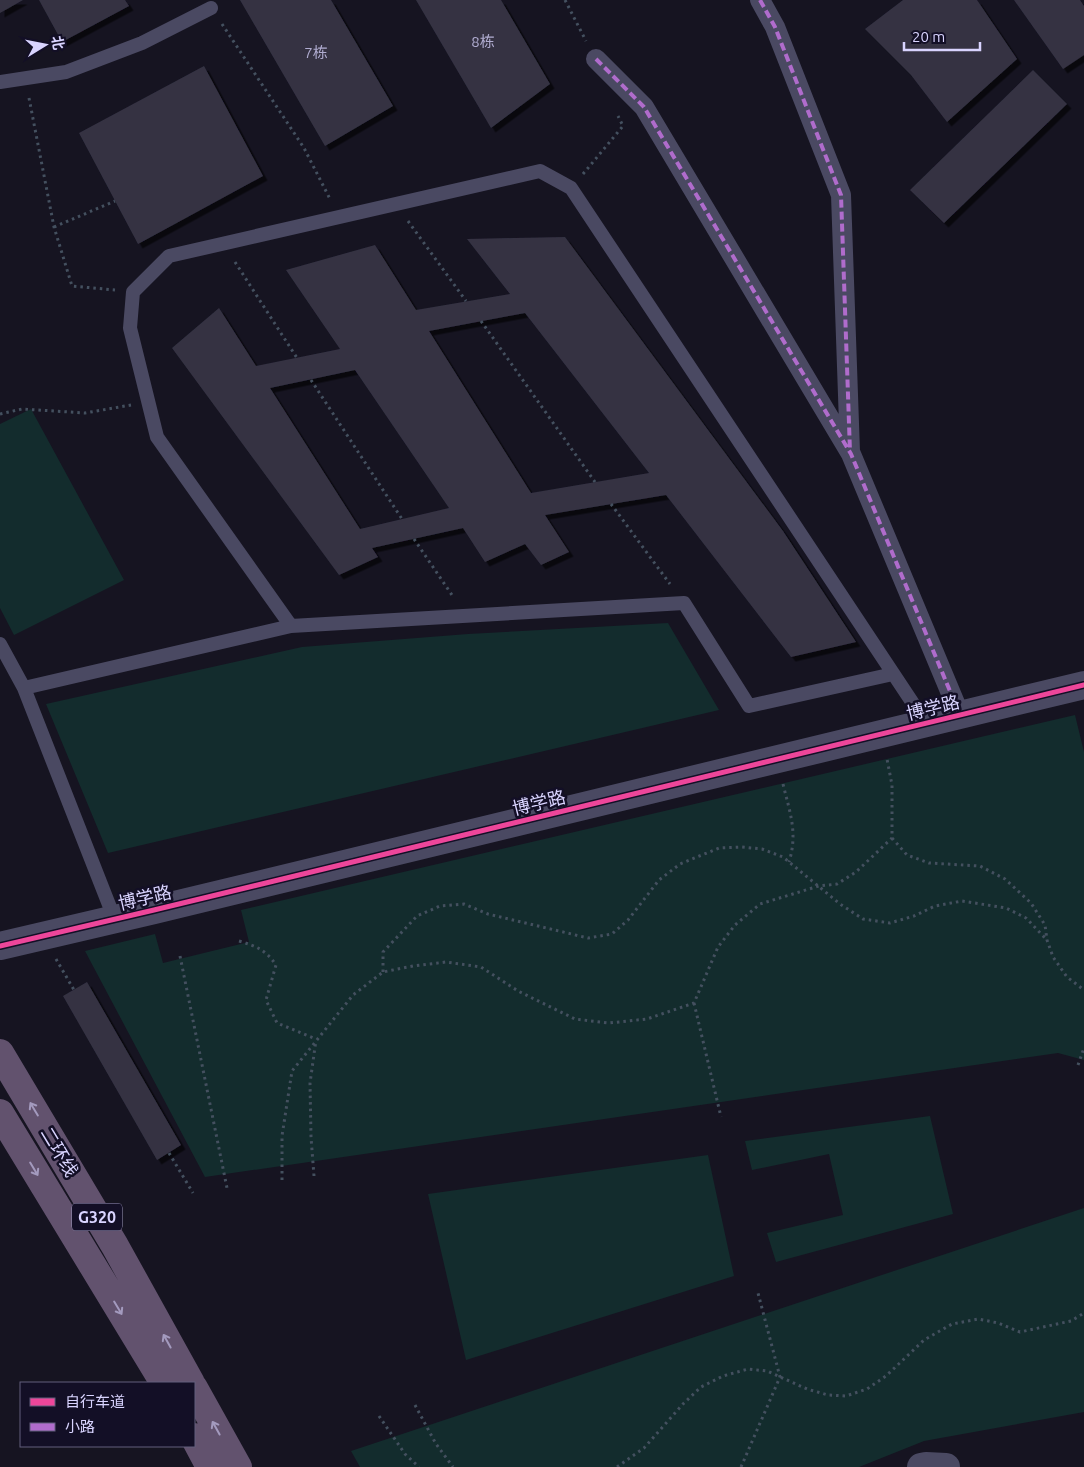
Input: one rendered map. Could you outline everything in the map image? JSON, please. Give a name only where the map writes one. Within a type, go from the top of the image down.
[{"type":"highway","name":"二环线","points":[[0,1052],[115,1246],[190,1382]]},
{"type":"highway","name":"二环线","points":[[0,1113],[163,1382]]},
{"type":"highway","points":[[195,1390],[238,1467]]},
{"type":"highway","points":[[195,1439],[210,1467]]},
{"type":"street","points":[[760,0],[775,26],[841,195],[850,454]]},
{"type":"street","points":[[596,59],[644,107],[850,454],[960,715]]},
{"type":"street","name":"博学路","points":[[0,946],[116,920],[1084,685]]},
{"type":"street","points":[[921,1467],[946,1467]]},
{"type":"lane","points":[[0,82],[66,72],[142,43],[211,8]]},
{"type":"lane","points":[[291,626],[157,437],[130,328],[133,292],[169,256],[540,171],[571,188],[926,723]]},
{"type":"lane","points":[[24,688],[291,626],[684,603],[750,706],[894,674]]},
{"type":"lane","points":[[0,644],[24,688],[116,920]]},
{"type":"path","points":[[565,0],[596,59]]},
{"type":"path","points":[[211,8],[304,148],[339,217]]},
{"type":"path","points":[[25,78],[54,227],[72,286],[133,292]]},
{"type":"path","points":[[571,188],[622,126],[616,109]]},
{"type":"path","points":[[54,227],[115,201]]},
{"type":"path","points":[[396,204],[466,301]]},
{"type":"path","points":[[223,244],[297,358]]},
{"type":"path","points":[[480,321],[595,482]]},
{"type":"path","points":[[311,380],[402,519]]},
{"type":"path","points":[[0,414],[22,408],[85,413],[149,402]]},
{"type":"path","points":[[611,504],[684,603]]},
{"type":"path","points":[[414,539],[465,615]]},
{"type":"path","points":[[886,755],[892,785],[892,838],[907,855],[929,863],[980,866],[1006,879],[1030,902],[1045,925],[1053,957],[1067,977],[1084,990]]},
{"type":"path","points":[[777,759],[793,826],[794,846],[789,862]]},
{"type":"path","points":[[720,1117],[694,1003],[718,948],[735,925],[760,904],[819,886],[837,884],[856,872],[892,838]]},
{"type":"path","points":[[383,972],[383,952],[417,916],[440,906],[464,904],[488,914],[588,938],[612,934],[628,920],[659,880],[680,864],[719,848],[742,847],[762,850],[784,858],[840,904],[864,920],[890,923],[914,916],[935,906],[962,901],[1006,908],[1026,918],[1048,940]]},
{"type":"path","points":[[239,940],[254,945],[269,954],[276,965],[266,1000],[277,1023],[316,1040]]},
{"type":"path","points":[[52,952],[74,990]]},
{"type":"path","points":[[180,956],[227,1188]]},
{"type":"path","points":[[282,1180],[282,1136],[292,1071],[353,995],[383,972],[446,962],[481,967],[518,991],[574,1019],[608,1023],[648,1019],[694,1003]]},
{"type":"path","points":[[314,1176],[310,1083],[316,1040]]},
{"type":"path","points":[[1078,1065],[1084,1048]]},
{"type":"path","points":[[168,1153],[193,1193]]},
{"type":"path","points":[[741,1467],[780,1377],[758,1293]]},
{"type":"path","points":[[617,1467],[644,1448],[683,1404],[701,1387],[723,1376],[748,1369],[767,1371],[828,1395],[846,1396],[867,1389],[886,1376],[924,1340],[952,1324],[978,1319],[998,1322],[1020,1332],[1071,1321],[1084,1313]]},
{"type":"path","points":[[414,1405],[436,1444],[453,1467]]},
{"type":"path","points":[[380,1416],[405,1454],[419,1467]]},
{"type":"green space","points":[[31,409],[124,580],[14,635],[0,608],[0,424]]},
{"type":"green space","points":[[668,623],[719,710],[108,853],[46,704],[302,647],[468,634]]},
{"type":"green space","points":[[1075,715],[1084,752],[1084,1060],[1058,1053],[205,1177],[85,951],[155,934],[163,963],[249,942],[241,910]]},
{"type":"green space","points":[[930,1116],[953,1214],[776,1262],[767,1233],[843,1215],[829,1154],[752,1170],[745,1141]]},
{"type":"green space","points":[[708,1155],[734,1276],[466,1360],[428,1194]]},
{"type":"green space","points":[[1084,1208],[1084,1412],[924,1441],[859,1467],[360,1467],[351,1451]]},
{"type":"building","points":[[0,0],[23,0],[0,13]]},
{"type":"building","points":[[39,0],[125,0],[129,6],[62,42]]},
{"type":"building","points":[[240,0],[331,0],[393,106],[325,146]]},
{"type":"building","points":[[416,0],[501,0],[550,84],[491,128]]},
{"type":"building","points":[[903,0],[977,0],[1017,59],[947,122],[911,75],[865,29]]},
{"type":"building","points":[[1014,0],[1080,0],[1084,6],[1084,55],[1063,69]]},
{"type":"building","points":[[204,66],[263,176],[138,244],[79,133]]},
{"type":"building","points":[[1033,70],[1067,104],[944,223],[910,190]]},
{"type":"building","points":[[565,237],[783,531],[856,642],[791,657],[666,495],[545,515],[569,552],[541,565],[525,544],[485,562],[463,528],[372,548],[378,557],[339,575],[172,348],[219,308],[256,366],[340,349],[286,270],[375,245],[416,310],[510,294],[467,239]],"holes":[[[525,313],[649,473],[531,493],[429,331]],[[355,370],[449,508],[360,529],[270,388]]]},
{"type":"building","points":[[87,982],[181,1145],[157,1160],[63,996]]},
{"type":"marked path","points":[[760,0],[775,27],[841,195],[850,452]]},
{"type":"marked path","points":[[596,59],[644,107],[851,454],[960,715]]},
{"type":"cycle path","points":[[0,946],[1084,685]]}]
